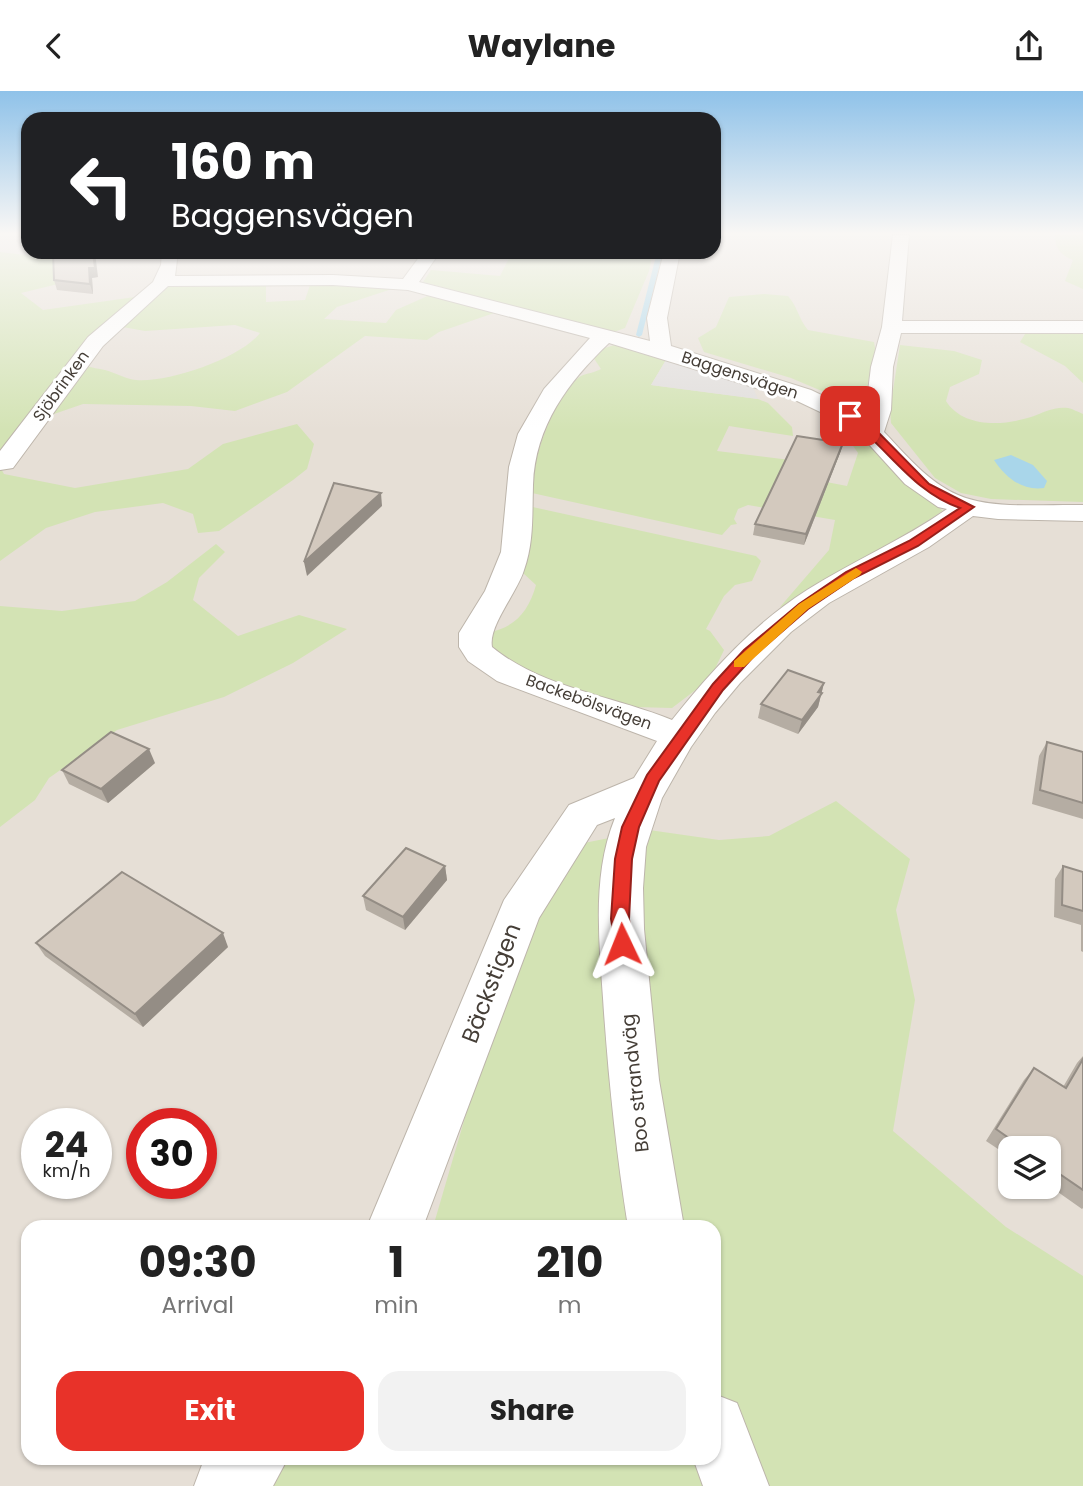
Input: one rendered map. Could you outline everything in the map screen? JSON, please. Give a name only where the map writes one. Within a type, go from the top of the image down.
[{"type":"street","name":"Sjöbrinken","points":[[4,463],[60,391],[89,348],[143,300]]},
{"type":"street","name":"Baggensvägen","points":[[465,300],[661,350],[803,395],[850,416],[872,431],[914,478],[936,494],[968,507],[998,511],[1083,513]]},
{"type":"street","points":[[661,300],[657,318],[661,350]]},
{"type":"street","points":[[872,431],[879,410],[882,367],[892,327],[895,300]]},
{"type":"street","points":[[892,327],[1083,327]]},
{"type":"street","name":"Backebölsvägen","points":[[603,337],[586,353],[544,404],[529,437],[520,480],[519,545],[497,598],[475,632],[474,641],[478,652],[490,662],[544,689],[623,714],[681,737]]},
{"type":"street","name":"Boo strandväg","points":[[655,1220],[642,1151],[620,919],[624,859],[631,827],[647,788],[718,687],[749,653],[803,607],[850,575],[913,544],[968,507]]},
{"type":"street","name":"Bäckstigen","points":[[398,1220],[519,912],[583,815],[647,788]]},
{"type":"street","points":[[721,1445],[736,1486]]},
{"type":"street","points":[[227,1486],[248,1465]]},
{"type":"shaded area","points":[[0,300],[1083,300],[1083,1486],[0,1486]]},
{"type":"shaded area","points":[[666,360],[753,387],[758,399],[651,385]]},
{"type":"green space","points":[[0,300],[30,300],[43,310],[132,300],[71,358],[83,365],[136,380],[166,377],[203,367],[237,351],[260,333],[235,325],[145,331],[117,326],[147,300],[358,300],[337,307],[324,319],[386,323],[396,310],[418,300],[454,300],[497,312],[439,332],[427,340],[365,336],[287,392],[235,411],[191,406],[83,404],[25,424],[0,454]]},
{"type":"green space","points":[[490,300],[637,300],[625,328],[611,333]]},
{"type":"green space","points":[[728,300],[791,300],[808,330],[874,342],[876,353],[867,410],[791,378],[704,352],[698,338],[716,327]]},
{"type":"green space","points":[[1083,330],[1083,383],[1065,366],[1020,342],[1027,331]]},
{"type":"green space","points":[[614,345],[666,360],[651,385],[758,399],[768,403],[792,427],[793,436],[729,426],[717,451],[822,464],[816,480],[847,486],[858,453],[845,434],[812,406],[865,434],[943,511],[794,604],[780,607],[829,550],[835,520],[748,505],[738,509],[734,519],[737,524],[731,525],[722,535],[532,493],[532,481],[540,448],[562,397],[581,376],[601,369],[593,357],[596,351]]},
{"type":"green space","points":[[900,345],[954,351],[982,360],[979,374],[950,387],[946,401],[953,410],[973,420],[984,423],[1008,422],[1063,408],[1083,414],[1083,502],[991,499],[961,493],[935,478],[891,423],[890,410]]},
{"type":"green space","points":[[297,424],[314,444],[307,469],[219,531],[198,533],[193,514],[163,503],[95,512],[46,528],[0,561],[0,467],[4,474],[75,488],[188,469],[223,444]]},
{"type":"green space","points":[[528,506],[756,556],[761,561],[752,581],[735,585],[724,596],[706,629],[724,650],[710,679],[672,708],[635,707],[536,677],[498,657],[483,640],[490,632],[507,626],[520,616],[530,602],[536,585],[523,573]]},
{"type":"green space","points":[[216,544],[225,552],[199,578],[193,600],[238,636],[299,615],[347,629],[293,663],[224,697],[117,730],[49,778],[35,800],[0,827],[0,606],[62,611],[135,601],[167,582]]},
{"type":"green space","points":[[836,801],[910,859],[896,910],[915,1000],[893,1131],[1006,1227],[1083,1276],[1083,1486],[265,1486],[283,1465],[721,1465],[721,1220],[435,1220],[471,1097],[552,882],[584,843],[649,830],[719,840],[769,836]]},
{"type":"water","points":[[1011,455],[1033,465],[1047,481],[1044,488],[1015,482],[994,460]]},
{"type":"building","points":[[797,436],[843,443],[806,534],[755,524]]},
{"type":"building","points":[[334,483],[381,493],[304,562]]},
{"type":"building","points":[[788,670],[824,683],[818,692],[822,693],[802,720],[761,704]]},
{"type":"building","points":[[111,732],[149,749],[101,789],[62,770]]},
{"type":"building","points":[[1047,742],[1083,752],[1083,803],[1040,790]]},
{"type":"building","points":[[406,848],[445,866],[403,917],[363,896]]},
{"type":"building","points":[[1063,866],[1083,872],[1083,911],[1062,905]]},
{"type":"building","points":[[122,872],[223,933],[135,1014],[36,943]]},
{"type":"building","points":[[1083,1059],[1083,1190],[1061,1175],[1061,1136],[1006,1136],[996,1129],[1034,1068],[1066,1088]]},
{"type":"waterway","points":[[639,335],[648,300]]},
{"type":"slow traffic","points":[[739,664],[803,607],[856,572]]},
{"type":"route","points":[[622,944],[620,919],[624,859],[631,827],[652,779],[718,687],[749,653],[803,607],[850,575],[913,544],[968,507],[948,501],[914,478],[872,431],[850,416]]}]
